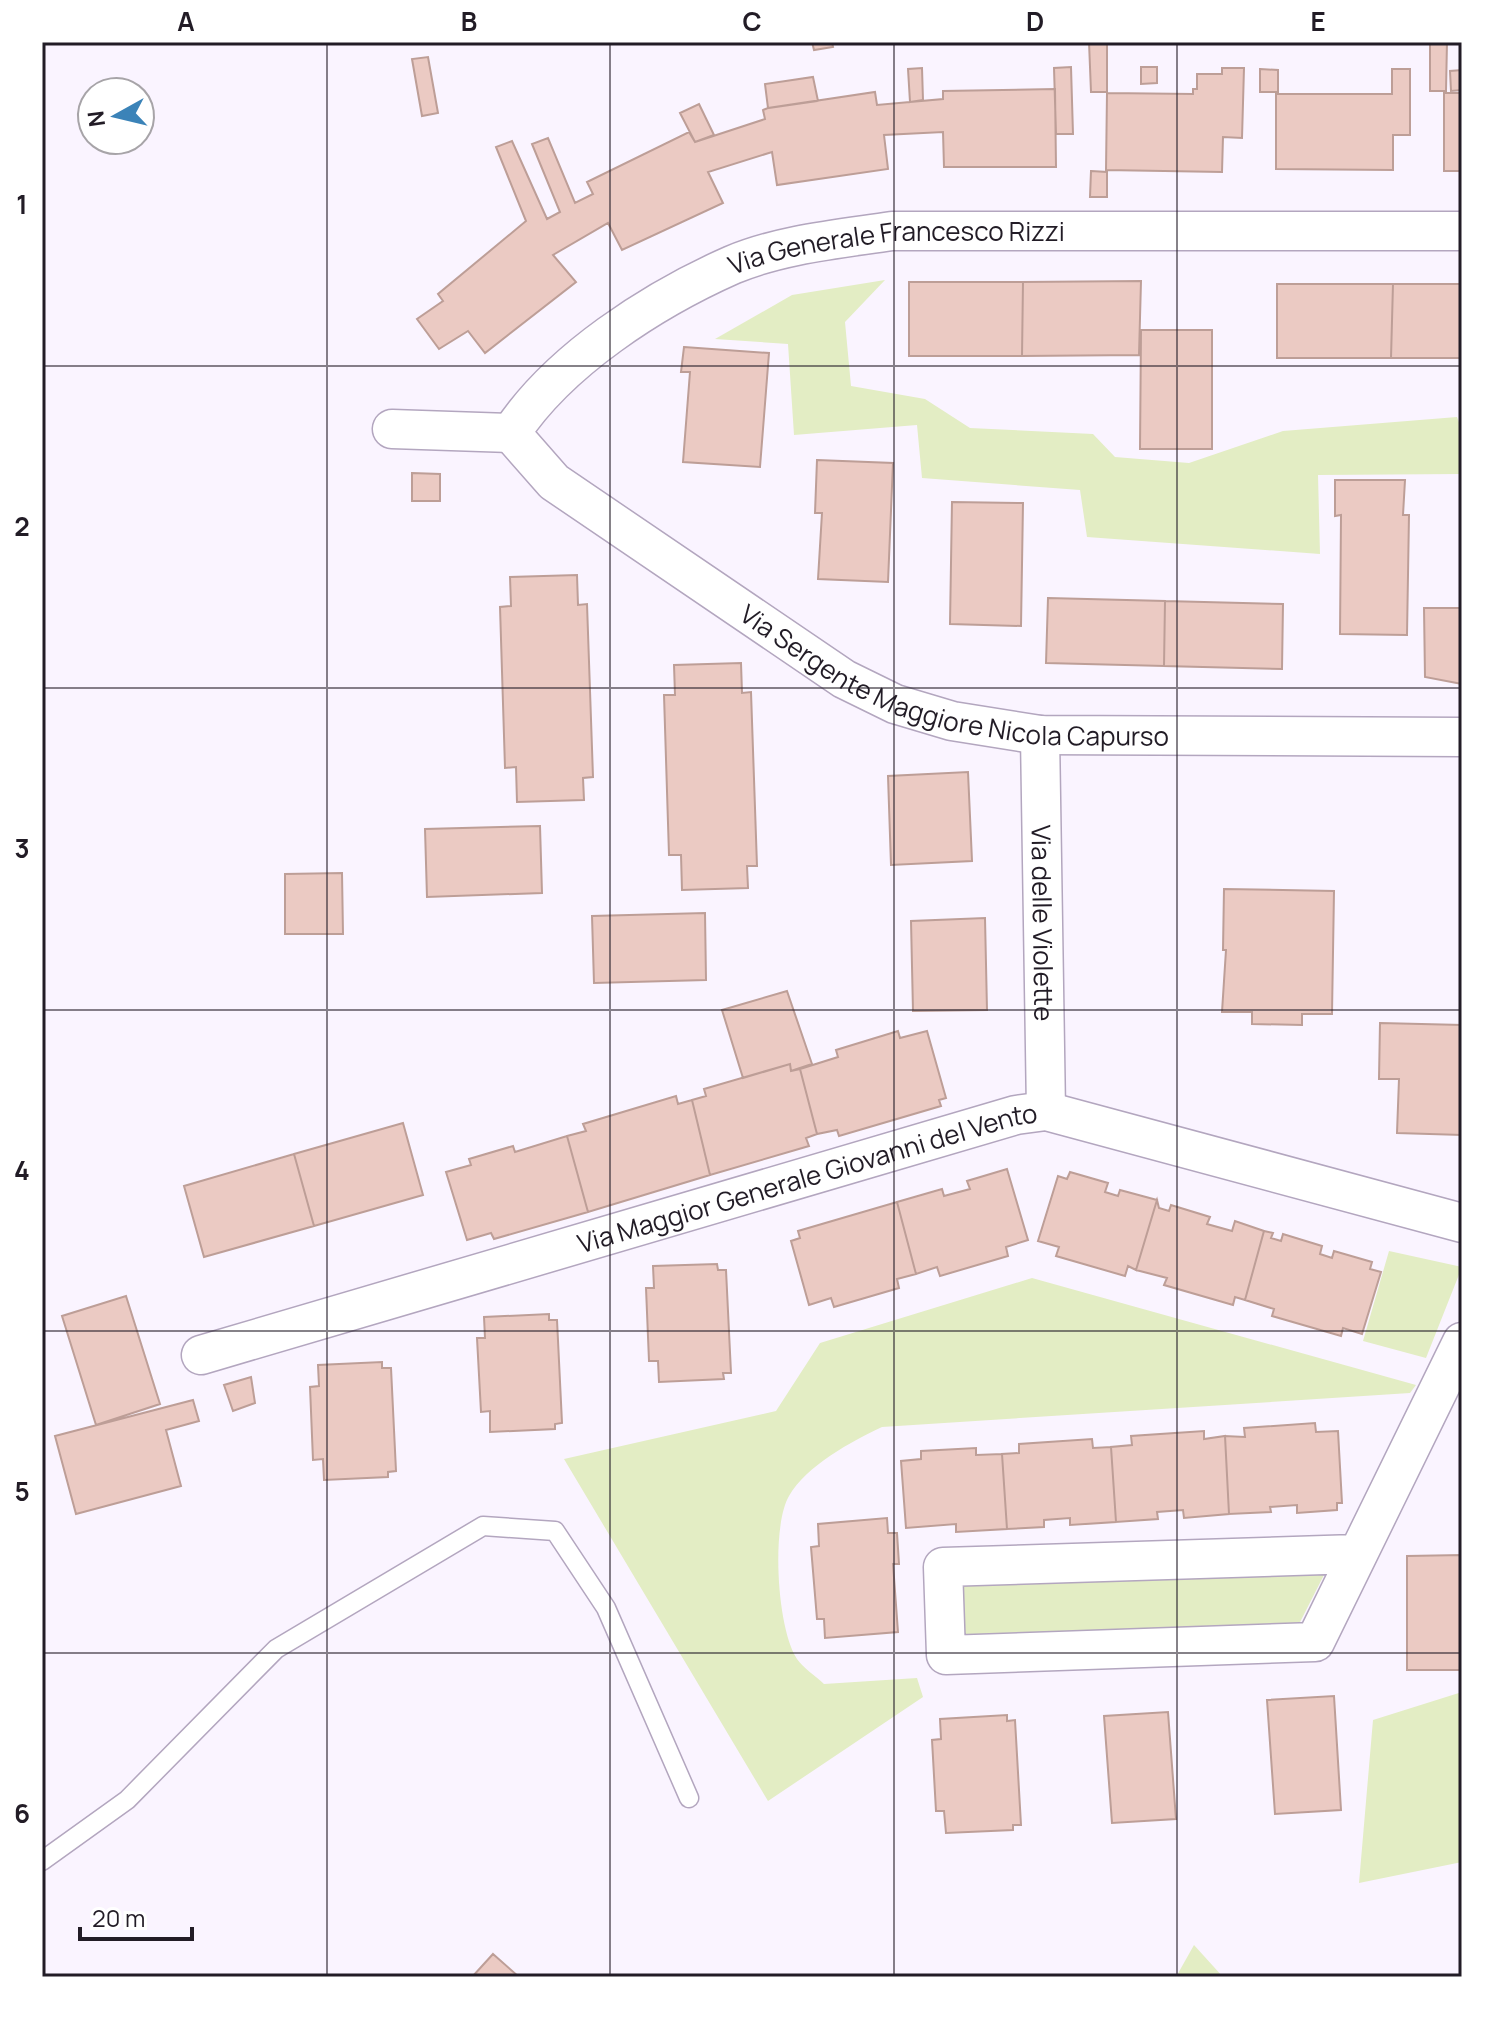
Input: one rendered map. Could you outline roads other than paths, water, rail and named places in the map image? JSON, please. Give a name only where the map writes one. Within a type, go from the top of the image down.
[{"type":"street","name":"Via Generale Francesco Rizzi","points":[[511,433],[540,394],[614,333],[733,265],[800,244],[892,231],[1462,231]]},
{"type":"street","points":[[392,429],[511,433]]},
{"type":"street","name":"Via Sergente Maggiore Nicola Capurso","points":[[511,433],[554,482],[844,679],[895,704],[952,721],[1040,735],[1462,737]]},
{"type":"street","name":"Via delle Violette","points":[[1040,735],[1046,1111]]},
{"type":"street","name":"Via Maggior Generale Giovanni del Vento","points":[[201,1355],[1016,1115],[1046,1111],[1462,1223]]},
{"type":"street","points":[[1356,1554],[943,1567],[946,1655],[1315,1642],[1462,1342]]},
{"type":"lane","points":[[42,1861],[127,1800],[276,1649],[483,1526],[555,1531],[606,1608],[689,1798]]}]
